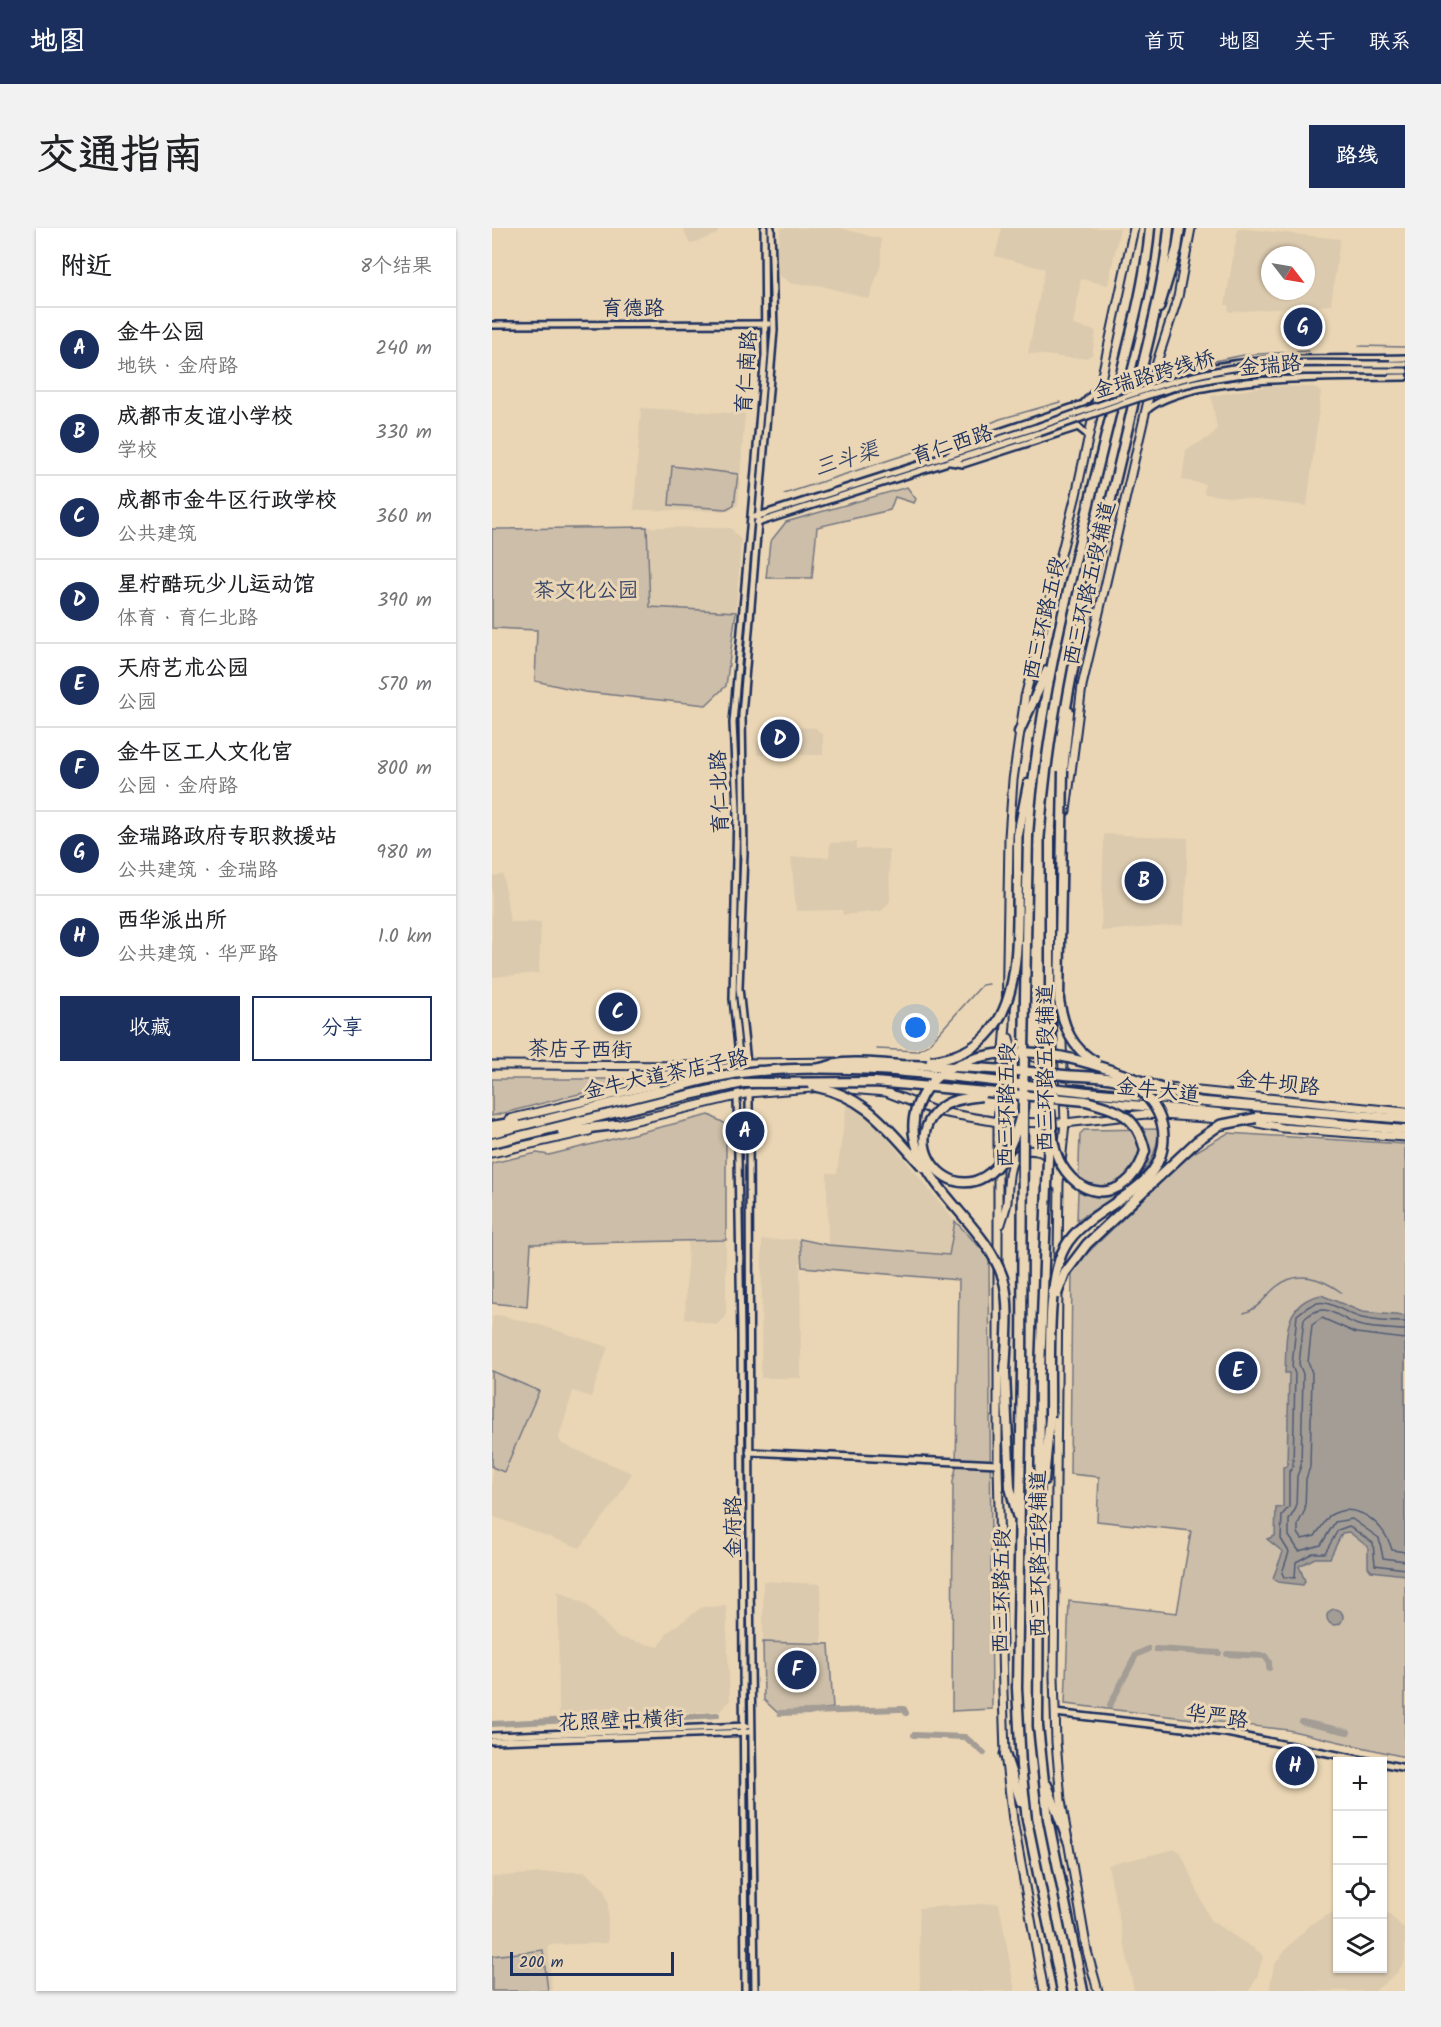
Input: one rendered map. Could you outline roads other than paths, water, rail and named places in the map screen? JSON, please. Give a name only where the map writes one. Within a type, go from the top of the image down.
[{"type":"highway","name":"西三环路五段","points":[[1061,1991],[1027,1820],[1021,1766],[1017,1688],[1028,836],[1033,769],[1052,662],[1140,294],[1150,228]]},
{"type":"highway","name":"西三环路五段","points":[[1084,1991],[1041,1770],[1037,1690],[1041,1492],[1040,1370],[1050,1110],[1050,838],[1056,759],[1072,671],[1152,322],[1170,228]]},
{"type":"highway","points":[[1152,322],[1163,298],[1177,249],[1180,228]]},
{"type":"highway","points":[[1019,732],[1052,662]]},
{"type":"highway","points":[[1072,671],[1063,771],[1059,1000],[1063,1022],[1076,1047],[1107,1068]]},
{"type":"highway","points":[[901,1065],[948,1059],[962,1053],[991,1031],[1003,1014],[1012,992],[1016,970],[1018,835],[1023,802],[1033,769]]},
{"type":"highway","points":[[933,1179],[916,1145],[913,1121],[921,1096],[943,1073],[980,1057],[1027,1053],[1067,1058],[1107,1068],[1198,1101]]},
{"type":"highway","points":[[816,1069],[843,1063],[974,1066],[1110,1079],[1133,1086],[1147,1096],[1156,1107],[1164,1132],[1163,1148],[1157,1164],[1135,1188],[1088,1219],[1074,1233],[1058,1262],[1053,1312],[1047,1471],[1041,1492]]},
{"type":"highway","name":"金牛大道茶店子路","points":[[492,1133],[741,1073],[816,1069],[994,1082]]},
{"type":"highway","points":[[795,1082],[849,1096],[867,1108],[933,1179],[995,1258],[1004,1280],[1010,1487],[1020,1528]]},
{"type":"highway","name":"金牛大道茶店子路","points":[[492,1143],[743,1083],[875,1082],[991,1094]]},
{"type":"highway","name":"金牛大道","points":[[994,1082],[1405,1119]]},
{"type":"highway","points":[[991,1094],[957,1100],[943,1106],[933,1116],[927,1130],[926,1149],[932,1166],[942,1175],[964,1181],[977,1180],[989,1175],[1008,1154],[1023,1107]]},
{"type":"highway","name":"金牛大道","points":[[991,1094],[1405,1130]]},
{"type":"highway","points":[[1050,1110],[1057,1153],[1068,1175],[1081,1185],[1095,1191],[1111,1191],[1134,1177],[1141,1166],[1145,1151],[1142,1135],[1125,1116],[1086,1101]]},
{"type":"highway","points":[[492,1124],[570,1114]]},
{"type":"highway","points":[[1053,1312],[1065,1274],[1087,1244],[1208,1132],[1220,1125],[1256,1118]]},
{"type":"highway","points":[[532,1134],[615,1125]]},
{"type":"highway","points":[[1005,1754],[1027,1820]]},
{"type":"highway","points":[[1041,1770],[1068,1841]]},
{"type":"main road","name":"西三环路五段辅道","points":[[1044,1991],[1013,1820],[1005,1754],[998,1464],[998,1122],[1004,1076],[1009,837],[1019,732],[1025,697],[1076,495],[1097,389],[1134,228]]},
{"type":"main road","name":"西三环路五段辅道","points":[[1098,1991],[1087,1951],[1061,1800],[1055,1713],[1059,1196],[1065,1123],[1060,1046],[1063,859],[1075,728],[1086,666],[1144,412],[1178,297],[1191,228]]},
{"type":"main road","points":[[1006,1024],[1014,1055],[1022,1063],[1033,1066],[1047,1065],[1053,1061],[1060,1046]]},
{"type":"main road","points":[[492,1124],[743,1064],[852,1063],[976,1073]]},
{"type":"main road","name":"茶店子西街","points":[[492,1065],[677,1067],[743,1064]]},
{"type":"main road","name":"金府路","points":[[743,1064],[750,1093]]},
{"type":"main road","name":"金牛坝路","points":[[1004,1076],[1061,1078],[1405,1112]]},
{"type":"main road","name":"金牛坝路","points":[[492,1153],[750,1093],[824,1087],[867,1088],[913,1100],[935,1111],[998,1122],[1065,1123],[1146,1114],[1248,1121],[1283,1128],[1405,1137]]},
{"type":"main road","points":[[999,1233],[1007,1204],[1009,1165],[1014,1157],[1029,1151],[1044,1153],[1053,1168],[1059,1196]]},
{"type":"street","name":"育仁南路","points":[[751,519],[766,324],[764,228]]},
{"type":"street","points":[[743,1064],[739,988],[744,853],[742,715],[774,324],[771,228]]},
{"type":"street","name":"育德路","points":[[492,325],[774,324]]},
{"type":"street","name":"金瑞路","points":[[1157,362],[1159,376],[1167,378],[1237,361],[1281,358],[1405,358]]},
{"type":"street","points":[[1390,368],[1405,364]]},
{"type":"street","points":[[1390,368],[1405,371]]},
{"type":"street","name":"金瑞路跨线桥","points":[[1038,430],[1193,383],[1227,376],[1290,371],[1390,368]]},
{"type":"street","name":"金瑞路","points":[[1144,412],[1156,400],[1222,386],[1283,379],[1405,377]]},
{"type":"street","points":[[946,455],[972,441],[1083,404],[1097,389]]},
{"type":"street","points":[[948,462],[963,464],[1078,428],[1088,435]]},
{"type":"street","name":"育仁西路","points":[[751,519],[946,455],[1038,430]]},
{"type":"street","name":"育仁西路","points":[[758,523],[948,462],[1038,430]]},
{"type":"street","points":[[751,519],[758,523]]},
{"type":"street","name":"育仁北路","points":[[743,1064],[733,999],[737,842],[733,723],[751,519]]},
{"type":"street","name":"金府路","points":[[743,1064],[737,1096],[746,1991]]},
{"type":"street","points":[[976,1073],[1004,1076]]},
{"type":"street","name":"金府路","points":[[750,1093],[751,1729],[755,1991]]},
{"type":"street","points":[[741,1452],[998,1464]]},
{"type":"street","name":"华严路","points":[[1055,1713],[1226,1732],[1353,1757]]},
{"type":"street","name":"花照壁中横街","points":[[492,1741],[743,1729]]},
{"type":"street","name":"花照壁中横街","points":[[492,1736],[751,1729]]},
{"type":"street","points":[[1387,1764],[1405,1768]]},
{"type":"water","points":[[1321,1295],[1362,1312],[1405,1316],[1405,1575],[1371,1571],[1368,1567],[1368,1547],[1349,1532],[1342,1533],[1330,1558],[1315,1558],[1299,1566],[1305,1581],[1303,1585],[1278,1582],[1273,1578],[1283,1552],[1267,1539],[1275,1536],[1276,1508],[1283,1507],[1283,1467],[1287,1466],[1289,1373],[1285,1373],[1287,1336],[1293,1314],[1299,1306],[1308,1299]]},
{"type":"water","points":[[1335,1609],[1341,1611],[1343,1617],[1341,1623],[1335,1625],[1329,1623],[1327,1617],[1329,1611]]},
{"type":"waterway","name":"三斗渠","points":[[1359,346],[1405,347]]},
{"type":"waterway","name":"三斗渠","points":[[1190,366],[1244,355],[1309,351]]},
{"type":"waterway","name":"三斗渠","points":[[956,438],[1000,419],[1060,402]]},
{"type":"waterway","name":"三斗渠","points":[[784,494],[917,451]]},
{"type":"waterway","points":[[877,1049],[917,1051],[928,1045],[982,985],[989,984]]},
{"type":"waterway","points":[[1244,1313],[1258,1305],[1284,1281],[1293,1278],[1317,1280],[1341,1292]]},
{"type":"waterway","points":[[1110,1705],[1136,1655],[1148,1649]]},
{"type":"waterway","points":[[1156,1649],[1219,1653]]},
{"type":"waterway","points":[[1227,1654],[1265,1656],[1269,1662],[1269,1668]]},
{"type":"waterway","points":[[780,1713],[900,1709],[904,1709],[906,1713]]},
{"type":"waterway","points":[[684,1717],[717,1715]]},
{"type":"waterway","points":[[589,1719],[655,1718]]},
{"type":"waterway","points":[[492,1724],[572,1720]]},
{"type":"waterway","points":[[1302,1722],[1348,1732]]},
{"type":"waterway","points":[[914,1735],[965,1737],[984,1753]]},
{"type":"place","name":"金瑞路政府专职救援站","points":[[1303,327]]},
{"type":"place","name":"星柠酷玩少儿运动馆","points":[[780,739]]},
{"type":"place","name":"成都市友谊小学校","points":[[1144,881]]},
{"type":"place","name":"成都市金牛区行政学校","points":[[618,1012]]},
{"type":"place","name":"金牛公园","points":[[745,1131]]},
{"type":"place","name":"天府艺术公园","points":[[1238,1371]]},
{"type":"place","name":"金牛区工人文化宫","points":[[797,1670]]},
{"type":"place","name":"西华派出所","points":[[1295,1766]]},
{"type":"park label","name":"茶文化公园","points":[[586,590]]}]
